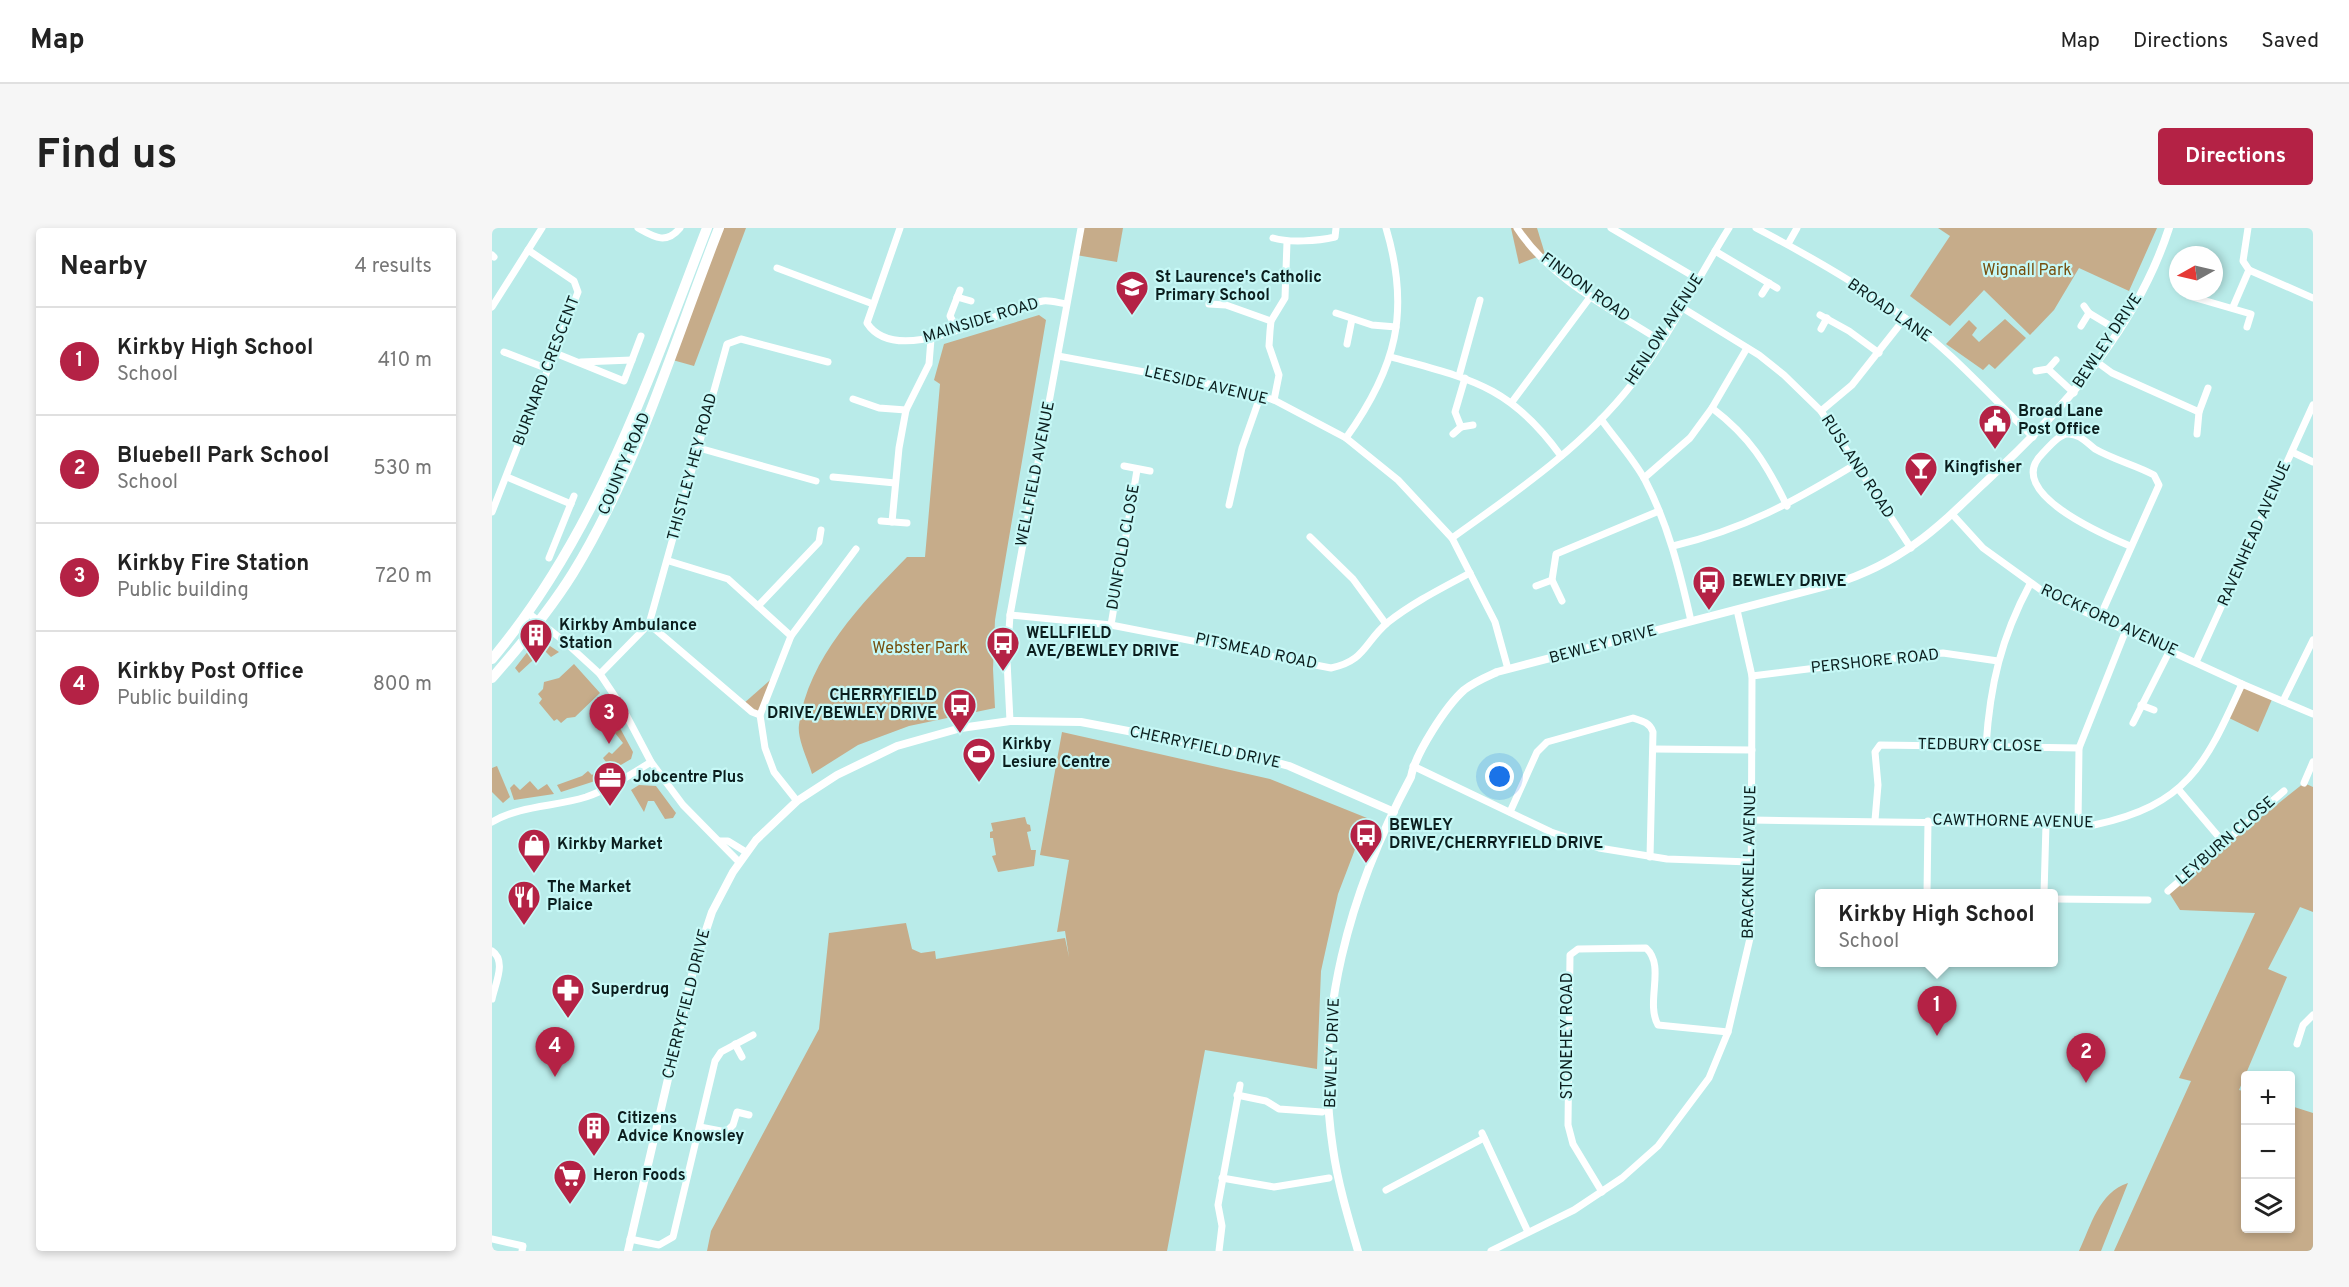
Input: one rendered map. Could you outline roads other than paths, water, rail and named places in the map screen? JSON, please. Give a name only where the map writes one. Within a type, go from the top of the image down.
[{"type":"main road","name":"COUNTY ROAD","points":[[492,659],[527,612],[568,549],[607,477],[626,436],[707,228]]},
{"type":"main road","name":"COUNTY ROAD","points":[[492,678],[539,621],[572,574],[626,468],[719,228]]},
{"type":"street","points":[[492,307],[542,228]]},
{"type":"street","points":[[638,228],[662,239],[671,237],[680,228]]},
{"type":"street","points":[[777,268],[873,304],[900,228]]},
{"type":"street","name":"WELLFIELD AVENUE","points":[[1010,721],[1007,661],[1010,615],[1081,228]]},
{"type":"street","points":[[1335,237],[1336,228]]},
{"type":"street","points":[[1346,438],[1367,409],[1382,382],[1391,357],[1396,327],[1398,282],[1388,228]]},
{"type":"street","name":"FINDON ROAD","points":[[1517,228],[1533,250],[1550,266],[1591,296],[1661,341]]},
{"type":"street","points":[[1611,228],[1698,279]]},
{"type":"street","name":"HENLOW AVENUE","points":[[1452,538],[1535,478],[1600,419],[1632,383],[1661,341],[1729,228]]},
{"type":"street","name":"BROAD LANE","points":[[1756,228],[1788,244],[1905,318],[1946,352],[2033,437]]},
{"type":"street","points":[[1788,244],[1797,228]]},
{"type":"street","name":"BEWLEY DRIVE","points":[[1358,1251],[1344,1201],[1333,1148],[1329,1093],[1330,1027],[1335,984],[1353,907],[1411,777],[1413,766],[1439,721],[1465,689],[1508,669],[1856,578],[1911,548],[1953,515],[2033,437],[2074,393],[2119,331],[2145,286],[2169,228]]},
{"type":"street","points":[[2248,228],[2243,261],[2249,270],[2313,298]]},
{"type":"street","points":[[1273,238],[1287,242],[1296,239],[1322,240],[1335,237]]},
{"type":"street","points":[[1335,237],[1341,243]]},
{"type":"street","points":[[1274,400],[1279,375],[1269,346],[1271,321],[1285,298],[1287,242]]},
{"type":"street","name":"BURNARD CRESCENT","points":[[492,512],[578,292],[574,281],[528,250]]},
{"type":"street","points":[[1715,250],[1777,288]]},
{"type":"street","points":[[2233,307],[2249,270]]},
{"type":"street","points":[[1762,294],[1769,283]]},
{"type":"street","points":[[957,329],[950,316],[958,293],[971,301]]},
{"type":"street","points":[[1512,402],[1591,296]]},
{"type":"street","points":[[1461,427],[1455,412],[1480,300]]},
{"type":"street","points":[[2205,300],[2250,314],[2247,327]]},
{"type":"street","name":"MAINSIDE ROAD","points":[[873,304],[867,323],[873,333],[899,342],[932,339],[1045,301],[1066,303]]},
{"type":"street","points":[[1209,304],[1226,305],[1271,321]]},
{"type":"street","points":[[2084,306],[2089,313],[2119,331]]},
{"type":"street","name":"RUSLAND ROAD","points":[[1681,307],[1747,348],[1784,375],[1821,411],[1911,548]]},
{"type":"street","points":[[1336,313],[1352,319],[1396,327]]},
{"type":"street","points":[[2081,326],[2089,313]]},
{"type":"street","points":[[1821,329],[1824,317],[1880,353]]},
{"type":"street","points":[[1821,411],[1852,385],[1880,353],[1905,318]]},
{"type":"street","points":[[1347,344],[1352,319]]},
{"type":"street","points":[[626,389],[624,381],[642,336]]},
{"type":"street","name":"THISTLEY HEY ROAD","points":[[600,674],[649,624],[669,561],[727,344],[741,339],[828,362]]},
{"type":"street","points":[[892,522],[895,483],[906,410],[929,364],[932,339]]},
{"type":"street","points":[[1644,478],[1690,438],[1712,408],[1747,348]]},
{"type":"street","points":[[504,352],[548,369]]},
{"type":"street","points":[[555,353],[624,381]]},
{"type":"street","name":"LEESIDE AVENUE","points":[[1058,356],[1187,379],[1274,400],[1346,438],[1398,480],[1452,538],[1495,622],[1508,669]]},
{"type":"street","points":[[1391,357],[1462,377],[1512,402],[1533,422],[1561,456]]},
{"type":"street","points":[[576,362],[632,360]]},
{"type":"street","points":[[2036,371],[2048,369],[2056,360]]},
{"type":"street","points":[[2097,362],[2112,373],[2199,412]]},
{"type":"street","points":[[2048,369],[2074,393]]},
{"type":"street","points":[[2197,434],[2199,412],[2208,388]]},
{"type":"street","points":[[1229,505],[1242,448],[1260,397]]},
{"type":"street","points":[[853,399],[879,408],[906,410]]},
{"type":"street","name":"RAVENHEAD AVENUE","points":[[2196,662],[2313,405]]},
{"type":"street","points":[[1712,408],[1734,425],[1754,446],[1786,506]]},
{"type":"street","points":[[1600,419],[1644,478],[1659,511],[1672,546],[1691,621]]},
{"type":"street","points":[[1453,434],[1461,427],[1473,425]]},
{"type":"street","points":[[2099,619],[2130,546],[2157,495],[2159,485],[2154,475],[2097,450],[2078,436],[2067,434],[2058,439],[2037,459],[2035,482],[2042,495],[2096,532],[2130,546]]},
{"type":"street","points":[[699,448],[816,481]]},
{"type":"street","points":[[2292,453],[2313,462]]},
{"type":"street","points":[[1672,546],[1724,532],[1786,506],[1856,464]]},
{"type":"street","name":"DUNFOLD CLOSE","points":[[1124,465],[1137,470],[1150,471]]},
{"type":"street","name":"DUNFOLD CLOSE","points":[[1111,625],[1137,470]]},
{"type":"street","points":[[507,477],[571,504]]},
{"type":"street","points":[[833,477],[895,483]]},
{"type":"street","points":[[549,558],[574,496]]},
{"type":"street","points":[[1562,601],[1552,580],[1553,561],[1556,554],[1576,548],[1659,511]]},
{"type":"street","name":"ROCKFORD AVENUE","points":[[1953,515],[1983,548],[2030,584],[2099,619],[2313,714]]},
{"type":"street","points":[[881,522],[907,523]]},
{"type":"street","points":[[758,606],[819,542],[821,530]]},
{"type":"street","points":[[1310,537],[1353,579],[1386,624]]},
{"type":"street","points":[[544,545],[553,549]]},
{"type":"street","points":[[797,801],[774,772],[765,748],[760,715],[791,636],[856,549]]},
{"type":"street","points":[[669,561],[728,579],[791,636]]},
{"type":"street","name":"PITSMEAD ROAD","points":[[1010,615],[1111,625],[1331,668],[1346,665],[1360,656],[1386,624],[1430,594],[1470,573]]},
{"type":"street","points":[[1536,586],[1552,580]]},
{"type":"street","points":[[1986,746],[1989,700],[1998,661],[2012,617],[2030,584]]},
{"type":"street","name":"BRACKNELL AVENUE","points":[[1491,1251],[1574,1210],[1602,1192],[1658,1146],[1709,1078],[1728,1032],[1751,934],[1752,676],[1737,610]]},
{"type":"street","points":[[527,612],[600,674],[622,707],[651,762],[683,805],[720,841],[724,849],[740,862]]},
{"type":"street","points":[[649,624],[752,712],[760,715]]},
{"type":"street","points":[[2078,824],[2079,748],[2127,630]]},
{"type":"street","points":[[2283,701],[2313,640]]},
{"type":"street","points":[[2133,723],[2169,650]]},
{"type":"street","name":"PERSHORE ROAD","points":[[1752,676],[1920,654],[1943,653],[1998,661]]},
{"type":"street","name":"CAWTHORNE AVENUE","points":[[1752,820],[2094,825],[2141,813],[2179,790],[2202,764],[2217,741],[2242,684]]},
{"type":"street","points":[[2142,705],[2154,710]]},
{"type":"street","points":[[1510,812],[1537,752],[1547,742],[1634,718],[1651,726],[1654,749],[1650,857]]},
{"type":"street","name":"CHERRYFIELD DRIVE","points":[[628,1251],[699,947],[718,898],[746,852],[797,801],[871,756],[903,744],[961,728],[1010,721],[1081,722],[1238,752],[1289,766],[1394,812]]},
{"type":"street","name":"TEDBURY CLOSE","points":[[1875,820],[1878,785],[1875,752],[1880,745],[2079,748]]},
{"type":"street","points":[[1654,749],[1752,750]]},
{"type":"street","points":[[492,822],[515,811],[585,797],[623,780],[651,762]]},
{"type":"street","points":[[2304,783],[2313,762]]},
{"type":"street","points":[[1413,766],[1584,844],[1650,857],[1750,862]]},
{"type":"street","points":[[2179,790],[2223,843]]},
{"type":"street","name":"LEYBURN CLOSE","points":[[2168,891],[2284,791]]},
{"type":"street","points":[[1927,889],[1928,821]]},
{"type":"street","points":[[2044,889],[2046,824]]},
{"type":"street","points":[[720,841],[728,841],[746,852]]},
{"type":"street","points":[[2058,899],[2148,900]]},
{"type":"street","name":"STONEHEY ROAD","points":[[1602,1192],[1573,1144],[1568,1125],[1570,955],[1578,949],[1646,948],[1654,959],[1654,1015],[1658,1025],[1728,1032]]},
{"type":"street","points":[[492,999],[500,962],[493,952]]},
{"type":"street","points":[[2296,1044],[2303,1025],[2313,1015]]},
{"type":"street","points":[[630,1239],[667,1247],[675,1234],[715,1061],[721,1052],[753,1035]]},
{"type":"street","points":[[735,1044],[742,1057]]},
{"type":"street","points":[[1219,1251],[1221,1226],[1218,1205],[1240,1085]]},
{"type":"street","points":[[1237,1095],[1266,1101],[1279,1109],[1322,1112]]},
{"type":"street","points":[[700,1127],[726,1132],[733,1125],[737,1112],[749,1115]]},
{"type":"street","points":[[1386,1190],[1483,1135],[1528,1232]]},
{"type":"street","points":[[1222,1178],[1274,1187],[1329,1178]]},
{"type":"street","points":[[492,1239],[523,1246],[522,1251]]},
{"type":"place","name":"St Laurence's Catholic Primary School","points":[[1132,316]]},
{"type":"place","name":"Broad Lane Post Office","points":[[1995,450]]},
{"type":"place","name":"Kingfisher","points":[[1921,497]]},
{"type":"place","name":"BEWLEY DRIVE","points":[[1709,611]]},
{"type":"place","name":"Kirkby Ambulance Station","points":[[536,664]]},
{"type":"place","name":"WELLFIELD AVE/BEWLEY DRIVE","points":[[1003,672]]},
{"type":"place","name":"CHERRYFIELD DRIVE/BEWLEY DRIVE","points":[[960,734]]},
{"type":"place","name":"Kirkby Fire Station","points":[[609,744]]},
{"type":"place","name":"Kirkby Lesiure Centre","points":[[979,783]]},
{"type":"place","name":"Jobcentre Plus","points":[[610,807]]},
{"type":"place","name":"BEWLEY DRIVE/CHERRYFIELD DRIVE","points":[[1366,864]]},
{"type":"place","name":"Kirkby Market","points":[[534,874]]},
{"type":"place","name":"The Market Plaice","points":[[524,926]]},
{"type":"place","name":"Superdrug","points":[[568,1019]]},
{"type":"place","name":"Kirkby High School","points":[[1937,1036]]},
{"type":"place","name":"Kirkby Post Office","points":[[555,1077]]},
{"type":"place","name":"Bluebell Park School","points":[[2086,1083]]},
{"type":"place","name":"Citizens Advice Knowsley","points":[[594,1157]]},
{"type":"place","name":"Heron Foods","points":[[570,1205]]},
{"type":"park label","name":"Wignall Park","points":[[2027,271]]},
{"type":"park label","name":"Webster Park","points":[[920,649]]}]
